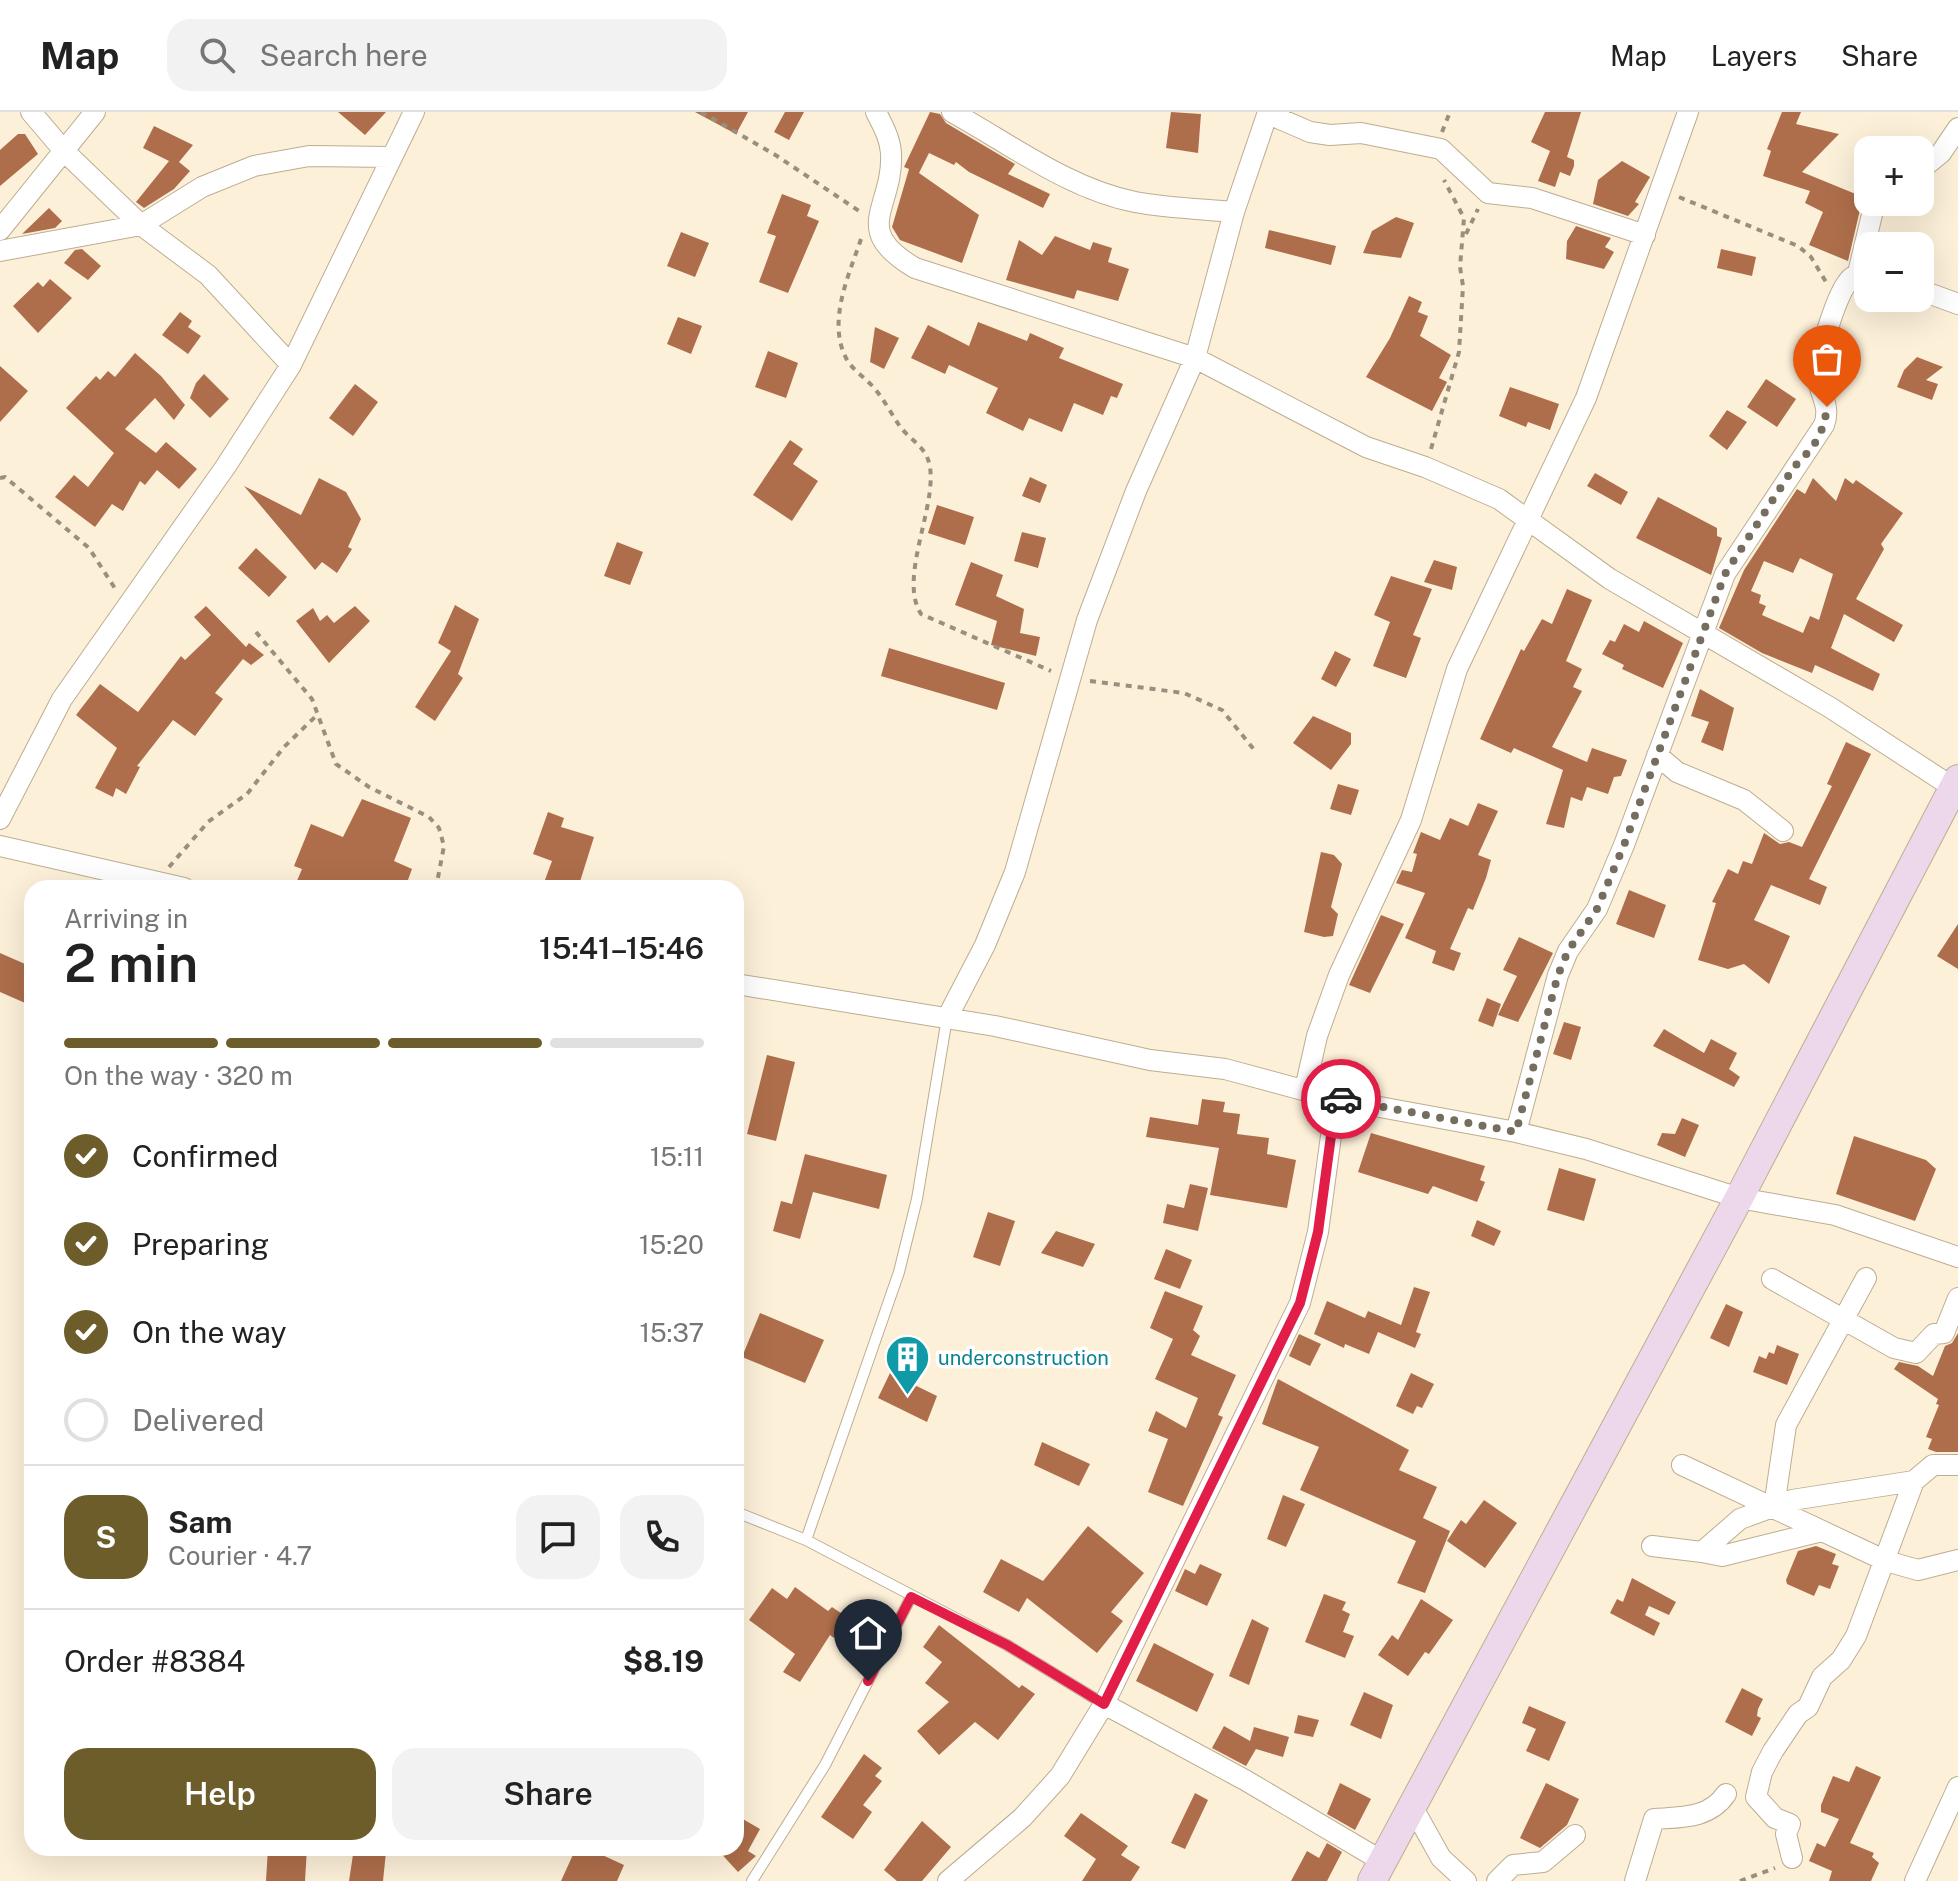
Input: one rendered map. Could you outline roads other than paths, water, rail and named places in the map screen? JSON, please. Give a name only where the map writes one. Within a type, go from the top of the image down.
[{"type":"main road","points":[[1377,1871],[1739,1198],[1956,783]]},
{"type":"street","points":[[31,112],[65,152],[141,225],[208,275],[291,365]]},
{"type":"street","points":[[0,230],[95,112]]},
{"type":"street","points":[[0,819],[62,699],[226,466],[291,365],[414,112]]},
{"type":"street","points":[[876,112],[889,139]]},
{"type":"street","points":[[898,112],[889,139],[890,167],[873,220],[892,254],[915,268],[1195,358],[1366,447],[1425,467],[1499,499],[1610,579],[1956,783]]},
{"type":"street","points":[[952,112],[1070,179],[1112,195],[1135,202],[1234,212]]},
{"type":"street","points":[[947,1018],[985,945],[1015,872],[1068,678],[1136,491],[1195,358],[1234,212],[1268,112]]},
{"type":"street","points":[[1279,112],[1280,119],[1310,132],[1330,135],[1361,133],[1441,149],[1488,193],[1532,198],[1645,235]]},
{"type":"street","points":[[1305,1089],[1317,1036],[1339,975],[1411,820],[1457,669],[1586,398],[1688,112]]},
{"type":"street","points":[[1934,159],[1958,128]]},
{"type":"street","points":[[0,251],[141,225],[202,187],[254,166],[309,156],[392,157]]},
{"type":"street","points":[[1516,1132],[1558,975],[1568,951],[1597,909],[1725,574],[1824,425],[1827,407],[1818,380],[1818,368],[1835,307],[1847,281],[1854,278]]},
{"type":"street","points":[[1934,295],[1958,304]]},
{"type":"street","points":[[1657,755],[1677,772],[1744,800],[1783,831]]},
{"type":"street","points":[[0,846],[147,880]]},
{"type":"street","points":[[744,985],[1062,1039],[1150,1060],[1225,1069],[1336,1099],[1516,1132],[1586,1149],[1739,1198],[1835,1215],[1958,1257]]},
{"type":"street","points":[[948,1881],[1022,1818],[1060,1776],[1104,1704],[1300,1303],[1318,1232],[1336,1099]]},
{"type":"street","points":[[1774,1507],[1786,1425],[1866,1278]]},
{"type":"street","points":[[1772,1279],[1894,1348],[1916,1353],[1934,1334],[1944,1333],[1958,1298]]},
{"type":"street","points":[[1682,1465],[1886,1561],[1918,1570],[1958,1560]]},
{"type":"street","points":[[1792,1858],[1786,1834],[1790,1824],[1775,1818],[1756,1797],[1762,1772],[1798,1714],[1808,1707],[1822,1677],[1841,1660],[1856,1636],[1914,1481],[1933,1465],[1958,1465]]},
{"type":"street","points":[[1702,1552],[1740,1519],[1792,1500],[1914,1481]]},
{"type":"street","points":[[1652,1546],[1722,1556],[1822,1531]]},
{"type":"street","points":[[1104,1704],[1245,1780],[1377,1871]]},
{"type":"street","points":[[1915,1881],[1958,1787]]},
{"type":"street","points":[[1635,1881],[1654,1819],[1692,1817],[1708,1811],[1726,1794]]},
{"type":"street","points":[[1412,1806],[1441,1858],[1466,1881]]},
{"type":"street","points":[[1497,1881],[1513,1865],[1543,1862],[1575,1835]]},
{"type":"lane","points":[[806,1540],[899,1272],[917,1199],[947,1018]]},
{"type":"lane","points":[[744,1515],[806,1540],[1007,1645],[1104,1704]]},
{"type":"lane","points":[[752,1881],[825,1765],[911,1597]]},
{"type":"place","name":"underconstruction","points":[[907,1397]]}]
